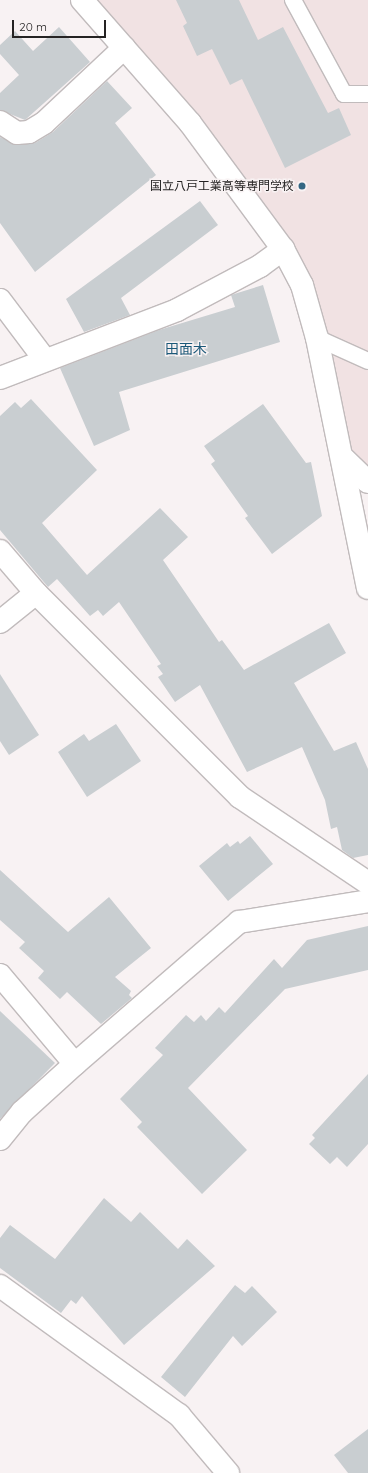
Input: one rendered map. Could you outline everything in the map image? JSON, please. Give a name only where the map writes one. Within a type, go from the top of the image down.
[{"type":"street","points":[[82,0],[190,123],[283,249],[302,285],[318,338],[368,588]]},
{"type":"street","points":[[0,122],[17,133],[29,132],[44,123],[124,48]]},
{"type":"street","points":[[0,378],[177,310],[260,266],[283,249]]},
{"type":"street","points":[[0,300],[45,360]]},
{"type":"street","points":[[342,457],[368,482]]},
{"type":"street","points":[[0,551],[36,593],[240,797],[368,883]]},
{"type":"street","points":[[0,622],[36,593]]},
{"type":"street","points":[[0,1139],[22,1112],[239,922],[368,901]]},
{"type":"street","points":[[0,975],[75,1064]]},
{"type":"street","points":[[0,1286],[179,1415],[228,1473]]},
{"type":"lane","points":[[293,0],[344,94],[368,94]]},
{"type":"lane","points":[[318,338],[368,361]]},
{"type":"shaded area","name":"国立八戸工業高等専門学校","points":[[82,0],[368,0],[368,482],[342,457],[302,285]]},
{"type":"building","points":[[176,0],[239,0],[258,40],[283,27],[328,113],[339,108],[351,135],[285,168],[242,79],[230,85],[212,49],[197,56],[183,26],[187,23]]},
{"type":"building","points":[[59,27],[90,62],[25,120],[0,110],[0,93],[19,75],[0,54],[0,45],[15,31],[33,51]]},
{"type":"building","points":[[107,81],[132,108],[115,123],[156,175],[35,272],[0,223],[0,137],[18,145],[35,143],[53,132]]},
{"type":"building","points":[[200,201],[218,225],[121,298],[130,315],[84,332],[66,299]]},
{"type":"building","points":[[263,285],[280,342],[119,392],[130,430],[94,446],[60,368],[159,330],[235,307],[231,295]]},
{"type":"building","points":[[31,399],[97,470],[42,523],[87,575],[160,508],[188,537],[163,560],[219,642],[222,640],[244,670],[329,623],[346,653],[294,683],[334,751],[356,742],[368,769],[368,855],[353,858],[342,850],[337,827],[331,829],[325,800],[302,747],[247,772],[200,685],[175,702],[158,677],[163,674],[157,666],[161,664],[119,602],[103,616],[98,610],[90,616],[57,579],[48,587],[0,530],[0,416],[15,402],[21,408]]},
{"type":"building","points":[[263,404],[306,463],[311,462],[322,516],[272,554],[245,518],[248,516],[211,464],[215,461],[204,446]]},
{"type":"building","points":[[0,674],[39,735],[9,755],[0,741]]},
{"type":"building","points":[[116,724],[141,761],[87,797],[58,752],[84,734],[89,741]]},
{"type":"building","points":[[250,836],[273,864],[228,901],[199,866],[227,843],[230,847],[238,841],[240,844]]},
{"type":"building","points":[[0,870],[68,932],[109,897],[151,948],[115,977],[131,991],[129,995],[132,998],[101,1024],[67,992],[60,999],[38,978],[44,971],[19,948],[25,942],[0,920]]},
{"type":"building","points":[[368,926],[368,970],[285,989],[188,1088],[247,1150],[202,1194],[137,1127],[142,1122],[120,1099],[163,1055],[155,1048],[186,1015],[194,1022],[201,1015],[206,1021],[219,1007],[225,1013],[274,959],[282,968],[307,940]]},
{"type":"building","points":[[0,1011],[55,1063],[0,1119]]},
{"type":"building","points":[[368,1074],[368,1144],[347,1167],[337,1157],[330,1164],[309,1144],[315,1138],[312,1135]]},
{"type":"building","points":[[104,1198],[131,1222],[140,1212],[178,1249],[187,1239],[215,1266],[124,1345],[82,1296],[76,1304],[71,1300],[61,1313],[0,1268],[0,1238],[10,1225],[55,1259]]},
{"type":"building","points":[[235,1285],[245,1293],[252,1286],[277,1312],[242,1346],[233,1336],[185,1397],[161,1377]]},
{"type":"building","points":[[368,1429],[368,1473],[348,1473],[334,1455]]},
{"type":"place","name":"国立八戸工業高等専門学校","points":[[302,186]]},
{"type":"district","name":"田面木","points":[[186,349]]}]
